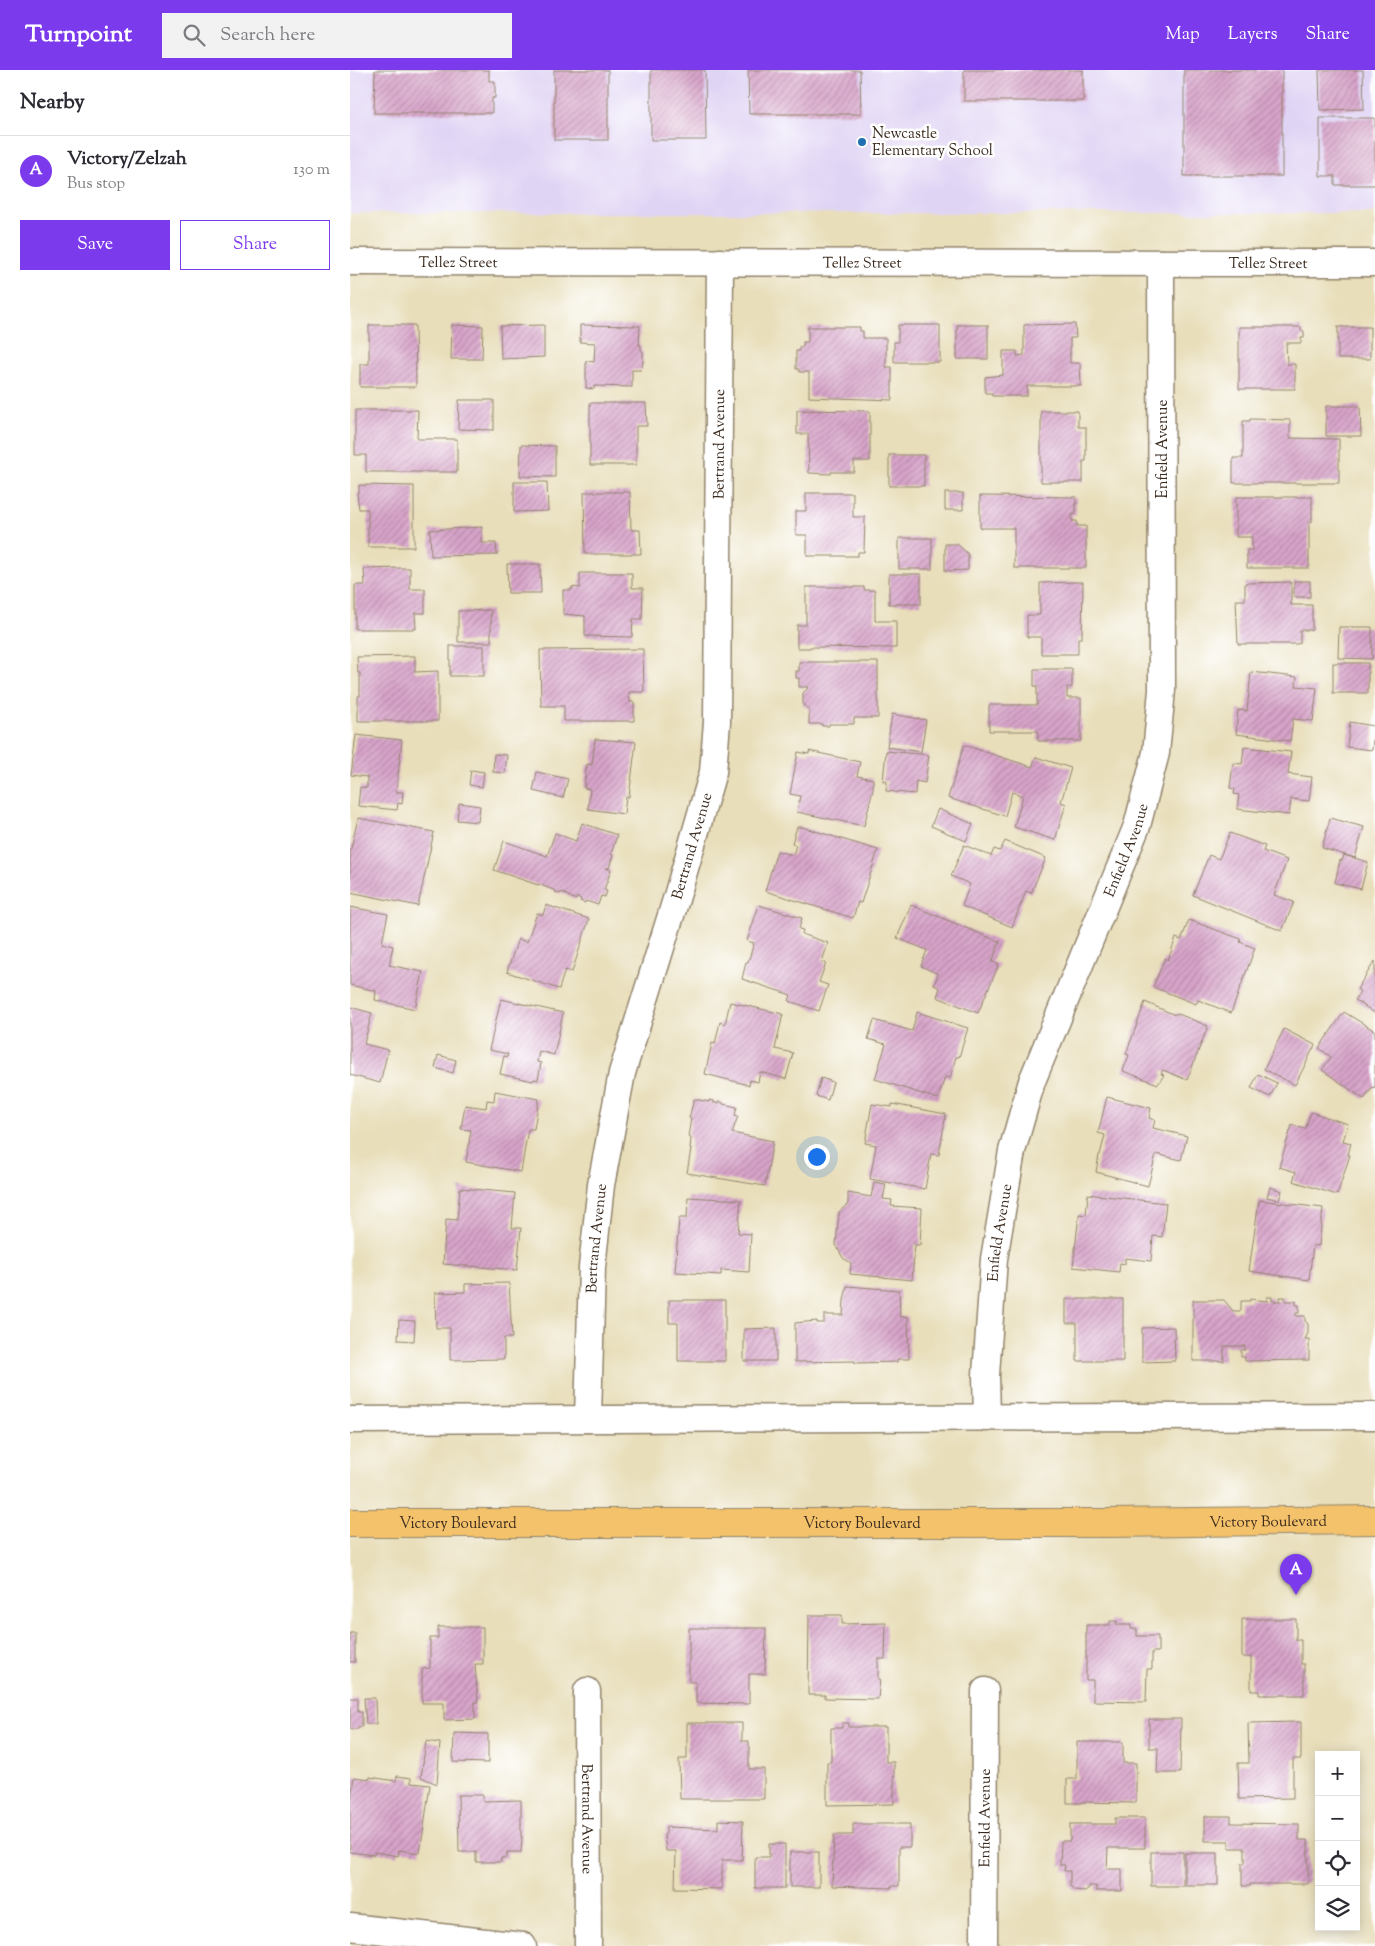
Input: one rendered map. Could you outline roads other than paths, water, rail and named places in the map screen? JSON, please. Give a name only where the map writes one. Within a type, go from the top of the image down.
[{"type":"main road","name":"Victory Boulevard","points":[[350,1523],[1108,1523],[1375,1520]]},
{"type":"street","name":"Tellez Street","points":[[350,262],[1375,263]]},
{"type":"street","name":"Bertrand Avenue","points":[[588,1418],[592,1267],[601,1185],[622,1073],[713,772],[718,722],[720,262]]},
{"type":"street","name":"Enfield Avenue","points":[[987,1418],[986,1375],[994,1259],[1012,1151],[1032,1081],[1137,826],[1156,753],[1162,690],[1161,263]]},
{"type":"street","points":[[350,1420],[1375,1416]]},
{"type":"street","name":"Bertrand Avenue","points":[[587,1691],[588,1946]]},
{"type":"street","name":"Enfield Avenue","points":[[984,1946],[985,1691]]},
{"type":"street","points":[[350,1927],[523,1946]]},
{"type":"place","name":"Newcastle Elementary School","points":[[862,142]]},
{"type":"place","name":"Victory/Zelzah","points":[[1296,1595]]}]
